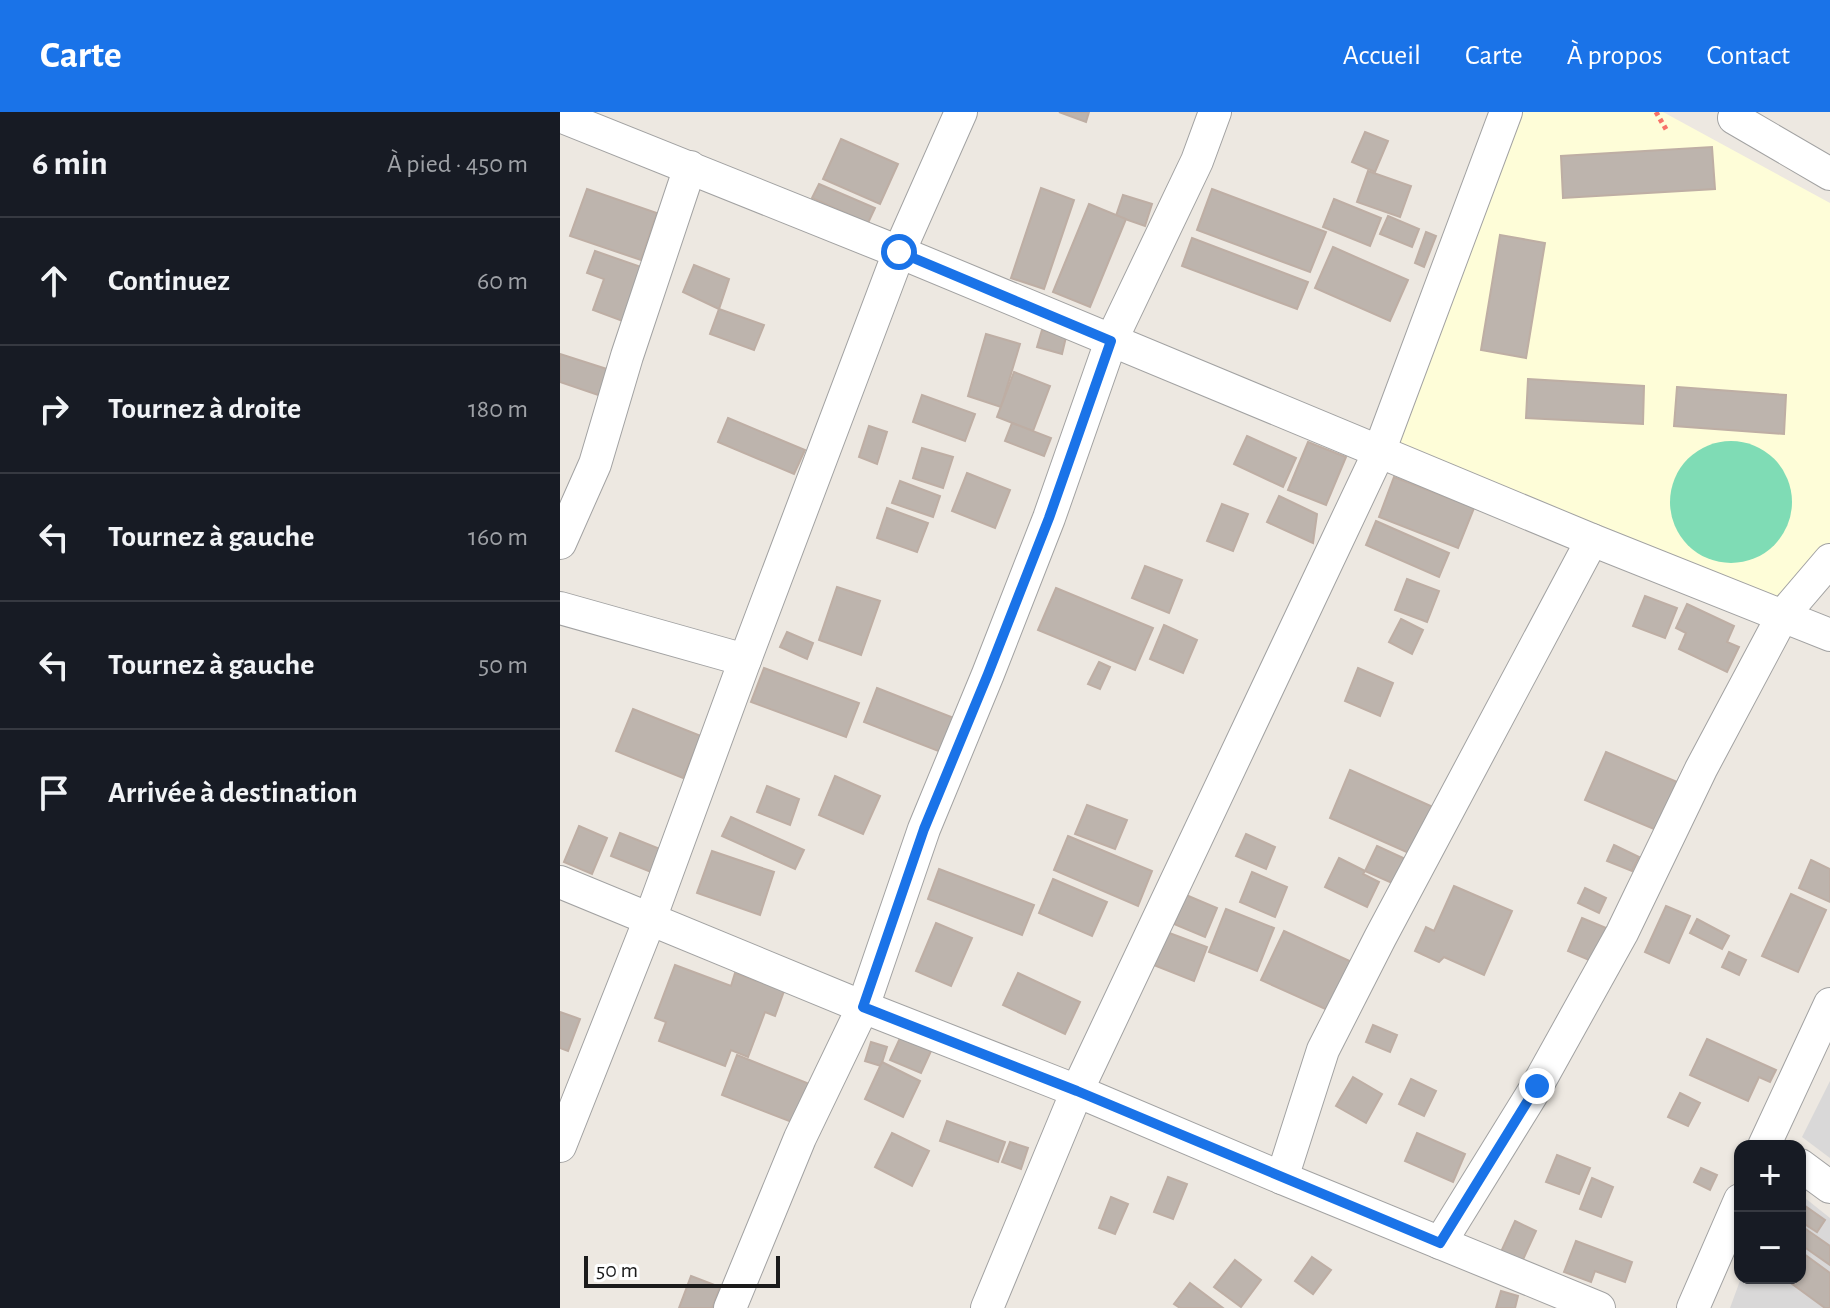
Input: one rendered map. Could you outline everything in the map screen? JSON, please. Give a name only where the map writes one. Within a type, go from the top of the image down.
[{"type":"street","points":[[560,1146],[650,919],[899,252],[961,112]]},
{"type":"street","points":[[730,1308],[800,1138],[863,1007],[924,829],[1049,518],[1111,341],[1197,161],[1215,112]]},
{"type":"street","points":[[987,1308],[1077,1091],[1379,452],[1506,112]]},
{"type":"street","points":[[560,116],[1830,635]]},
{"type":"street","points":[[1734,118],[1830,174]]},
{"type":"street","points":[[560,543],[595,464],[627,356],[690,167]]},
{"type":"street","points":[[1282,1178],[1323,1050],[1592,540]]},
{"type":"street","points":[[1440,1243],[1537,1086],[1622,933],[1701,769],[1783,615],[1830,560]]},
{"type":"street","points":[[560,608],[745,660]]},
{"type":"street","points":[[560,882],[1077,1091],[1599,1308]]},
{"type":"street","points":[[1770,1140],[1830,1004]]},
{"type":"street","points":[[1806,1169],[1830,1187]]},
{"type":"street","points":[[1693,1308],[1735,1212]]},
{"type":"path","points":[[1656,112],[1667,131]]},
{"type":"shaded area","points":[[1521,112],[1663,112],[1830,203],[1830,546],[1785,599],[1397,447]]},
{"type":"shaded area","points":[[1830,1081],[1830,1158],[1802,1137]]},
{"type":"shaded area","points":[[1806,1199],[1830,1218],[1830,1308],[1730,1308],[1739,1284],[1806,1284]]},
{"type":"green space","points":[[1731,441],[1754,445],[1774,459],[1788,479],[1792,502],[1788,525],[1774,545],[1754,559],[1731,563],[1708,559],[1688,545],[1674,525],[1670,502],[1674,479],[1688,459],[1708,445]]},
{"type":"building","points":[[1059,112],[1089,112],[1086,122]]},
{"type":"building","points":[[1365,132],[1388,141],[1375,172],[1352,162]]},
{"type":"building","points":[[841,139],[898,164],[880,204],[823,179]]},
{"type":"building","points":[[1712,147],[1715,189],[1563,198],[1561,156]]},
{"type":"building","points":[[1368,171],[1411,186],[1400,217],[1357,202]]},
{"type":"building","points":[[819,184],[875,208],[868,223],[812,198]]},
{"type":"building","points":[[1041,188],[1074,200],[1044,289],[1011,278]]},
{"type":"building","points":[[587,189],[657,213],[641,260],[570,236]]},
{"type":"building","points":[[1212,189],[1326,232],[1310,272],[1197,230]]},
{"type":"building","points":[[1123,195],[1152,204],[1145,226],[1116,216]]},
{"type":"building","points":[[1334,199],[1381,218],[1370,246],[1323,227]]},
{"type":"building","points":[[1089,204],[1126,219],[1090,307],[1053,292]]},
{"type":"building","points":[[1388,216],[1419,229],[1412,247],[1380,234]]},
{"type":"building","points":[[1426,232],[1436,236],[1424,267],[1415,263]]},
{"type":"building","points":[[1500,235],[1545,243],[1526,358],[1481,350]]},
{"type":"building","points":[[1192,238],[1308,282],[1297,309],[1182,266]]},
{"type":"building","points":[[1333,247],[1408,280],[1390,321],[1315,288]]},
{"type":"building","points":[[595,251],[647,269],[628,323],[593,310],[604,279],[587,273]]},
{"type":"building","points":[[694,265],[729,279],[719,309],[683,292]]},
{"type":"building","points":[[719,309],[764,325],[754,350],[710,334]]},
{"type":"building","points":[[1042,330],[1066,337],[1062,354],[1037,347]]},
{"type":"building","points":[[986,334],[1020,344],[1001,407],[968,396]]},
{"type":"building","points":[[560,354],[616,372],[607,398],[560,382]]},
{"type":"building","points":[[1014,372],[1050,386],[1033,431],[997,417]]},
{"type":"building","points":[[1528,379],[1644,386],[1643,424],[1526,418]]},
{"type":"building","points":[[1677,387],[1786,395],[1784,434],[1674,426]]},
{"type":"building","points":[[922,395],[975,414],[965,441],[913,422]]},
{"type":"building","points":[[728,418],[805,450],[794,474],[718,442]]},
{"type":"building","points":[[1012,423],[1051,438],[1044,456],[1005,441]]},
{"type":"building","points":[[869,426],[887,432],[877,464],[859,457]]},
{"type":"building","points":[[1247,436],[1296,458],[1283,487],[1234,464]]},
{"type":"building","points":[[1308,442],[1346,457],[1326,505],[1288,490]]},
{"type":"building","points":[[922,448],[953,457],[943,488],[913,478]]},
{"type":"building","points":[[967,473],[1010,490],[995,528],[952,511]]},
{"type":"building","points":[[1394,477],[1474,508],[1458,548],[1379,517]]},
{"type":"building","points":[[900,481],[940,496],[933,517],[892,503]]},
{"type":"building","points":[[1279,496],[1317,514],[1313,543],[1267,522]]},
{"type":"building","points":[[1222,504],[1248,514],[1233,551],[1207,541]]},
{"type":"building","points":[[887,508],[928,523],[917,552],[877,538]]},
{"type":"building","points":[[1376,521],[1449,553],[1439,577],[1366,545]]},
{"type":"building","points":[[1145,566],[1182,580],[1169,613],[1132,598]]},
{"type":"building","points":[[1407,579],[1439,591],[1427,622],[1395,610]]},
{"type":"building","points":[[837,587],[880,601],[861,655],[819,640]]},
{"type":"building","points":[[1056,588],[1153,628],[1135,670],[1038,630]]},
{"type":"building","points":[[1645,596],[1677,608],[1665,638],[1633,626]]},
{"type":"building","points":[[1687,604],[1734,626],[1727,642],[1739,647],[1727,672],[1679,649],[1686,633],[1676,628]]},
{"type":"building","points":[[1401,619],[1423,630],[1412,654],[1389,642]]},
{"type":"building","points":[[1164,625],[1197,640],[1183,673],[1150,659]]},
{"type":"building","points":[[787,632],[813,643],[807,659],[780,647]]},
{"type":"building","points":[[1099,662],[1110,667],[1100,689],[1088,684]]},
{"type":"building","points":[[764,668],[859,703],[846,737],[751,702]]},
{"type":"building","points":[[1358,668],[1393,683],[1380,716],[1345,701]]},
{"type":"building","points":[[877,688],[954,718],[941,752],[864,722]]},
{"type":"building","points":[[633,709],[701,736],[683,778],[616,751]]},
{"type":"building","points":[[1606,752],[1682,784],[1661,832],[1585,800]]},
{"type":"building","points":[[1350,770],[1433,807],[1411,854],[1330,818]]},
{"type":"building","points":[[835,776],[880,796],[863,834],[819,815]]},
{"type":"building","points":[[767,786],[799,799],[790,825],[757,812]]},
{"type":"building","points":[[1087,805],[1127,820],[1115,849],[1075,834]]},
{"type":"building","points":[[731,817],[804,850],[795,869],[722,836]]},
{"type":"building","points":[[579,826],[607,838],[592,874],[564,862]]},
{"type":"building","points":[[620,833],[660,849],[651,872],[611,856]]},
{"type":"building","points":[[1246,834],[1275,847],[1266,869],[1236,856]]},
{"type":"building","points":[[1068,836],[1152,871],[1138,906],[1054,870]]},
{"type":"building","points":[[1614,845],[1639,857],[1632,871],[1607,861]]},
{"type":"building","points":[[1377,846],[1412,862],[1401,887],[1365,871]]},
{"type":"building","points":[[712,851],[774,872],[760,915],[697,893]]},
{"type":"building","points":[[1339,858],[1379,882],[1367,907],[1325,887]]},
{"type":"building","points":[[1811,860],[1830,869],[1830,902],[1799,888]]},
{"type":"building","points":[[939,869],[1034,905],[1022,935],[928,899]]},
{"type":"building","points":[[1252,872],[1287,887],[1275,917],[1240,902]]},
{"type":"building","points":[[1053,879],[1107,902],[1092,936],[1039,913]]},
{"type":"building","points":[[1454,886],[1512,911],[1484,975],[1444,957],[1439,962],[1415,951],[1426,927],[1434,931]]},
{"type":"building","points":[[1585,888],[1606,898],[1599,913],[1578,903]]},
{"type":"building","points":[[1791,894],[1826,910],[1798,972],[1762,956]]},
{"type":"building","points":[[1186,895],[1217,908],[1205,937],[1174,924]]},
{"type":"building","points":[[1666,906],[1690,916],[1669,963],[1645,952]]},
{"type":"building","points":[[1226,909],[1274,928],[1257,971],[1209,952]]},
{"type":"building","points":[[1582,918],[1611,930],[1596,963],[1568,951]]},
{"type":"building","points":[[1697,919],[1729,936],[1722,949],[1690,933]]},
{"type":"building","points":[[936,923],[972,938],[951,986],[916,971]]},
{"type":"building","points":[[1164,931],[1207,947],[1194,981],[1151,964]]},
{"type":"building","points":[[1284,931],[1354,963],[1332,1012],[1261,980]]},
{"type":"building","points":[[1729,952],[1746,960],[1739,975],[1722,967]]},
{"type":"building","points":[[675,965],[731,986],[735,973],[784,991],[775,1016],[765,1012],[748,1057],[731,1050],[725,1066],[659,1041],[666,1022],[655,1018]]},
{"type":"building","points":[[1018,973],[1080,1002],[1065,1034],[1003,1005]]},
{"type":"building","points":[[560,1012],[580,1019],[568,1051],[560,1048]]},
{"type":"building","points":[[1373,1025],[1397,1035],[1390,1052],[1366,1042]]},
{"type":"building","points":[[900,1038],[931,1051],[921,1073],[890,1060]]},
{"type":"building","points":[[1707,1039],[1776,1070],[1770,1082],[1759,1077],[1748,1101],[1690,1075]]},
{"type":"building","points":[[871,1042],[887,1047],[881,1066],[865,1061]]},
{"type":"building","points":[[737,1055],[812,1085],[797,1124],[722,1095]]},
{"type":"building","points":[[882,1062],[920,1081],[903,1117],[865,1099]]},
{"type":"building","points":[[1353,1077],[1382,1094],[1366,1123],[1336,1106]]},
{"type":"building","points":[[1411,1079],[1436,1091],[1424,1116],[1399,1104]]},
{"type":"building","points":[[1680,1093],[1700,1103],[1688,1126],[1668,1117]]},
{"type":"building","points":[[947,1121],[1005,1142],[998,1162],[940,1141]]},
{"type":"building","points":[[892,1133],[929,1151],[912,1186],[875,1167]]},
{"type":"building","points":[[1417,1133],[1465,1154],[1453,1182],[1405,1161]]},
{"type":"building","points":[[1010,1142],[1028,1148],[1021,1169],[1002,1162]]},
{"type":"building","points":[[1557,1155],[1590,1168],[1579,1194],[1546,1182]]},
{"type":"building","points":[[1701,1168],[1717,1175],[1710,1190],[1694,1182]]},
{"type":"building","points":[[1168,1177],[1187,1184],[1173,1219],[1154,1212]]},
{"type":"building","points":[[1592,1178],[1613,1187],[1601,1217],[1580,1209]]},
{"type":"building","points":[[1111,1197],[1128,1204],[1115,1234],[1099,1228]]},
{"type":"building","points":[[1806,1207],[1825,1220],[1817,1232],[1806,1225]]},
{"type":"building","points":[[1515,1221],[1536,1231],[1521,1264],[1500,1254]]},
{"type":"building","points":[[1806,1229],[1830,1246],[1830,1265],[1806,1248]]},
{"type":"building","points":[[1576,1241],[1632,1262],[1625,1282],[1595,1271],[1591,1282],[1564,1272]]},
{"type":"building","points":[[1806,1255],[1830,1273],[1830,1308],[1825,1308],[1792,1284],[1806,1284]]},
{"type":"building","points":[[1312,1257],[1331,1270],[1313,1294],[1295,1281]]},
{"type":"building","points":[[1235,1260],[1261,1280],[1241,1307],[1214,1287]]},
{"type":"building","points":[[691,1276],[720,1287],[712,1308],[679,1308]]},
{"type":"building","points":[[1190,1283],[1223,1308],[1180,1308],[1174,1304]]},
{"type":"building","points":[[1501,1291],[1518,1296],[1515,1308],[1496,1308]]},
{"type":"route","points":[[899,252],[1111,341],[1049,518],[924,829],[863,1007],[1077,1091],[1440,1243],[1537,1086]]}]
